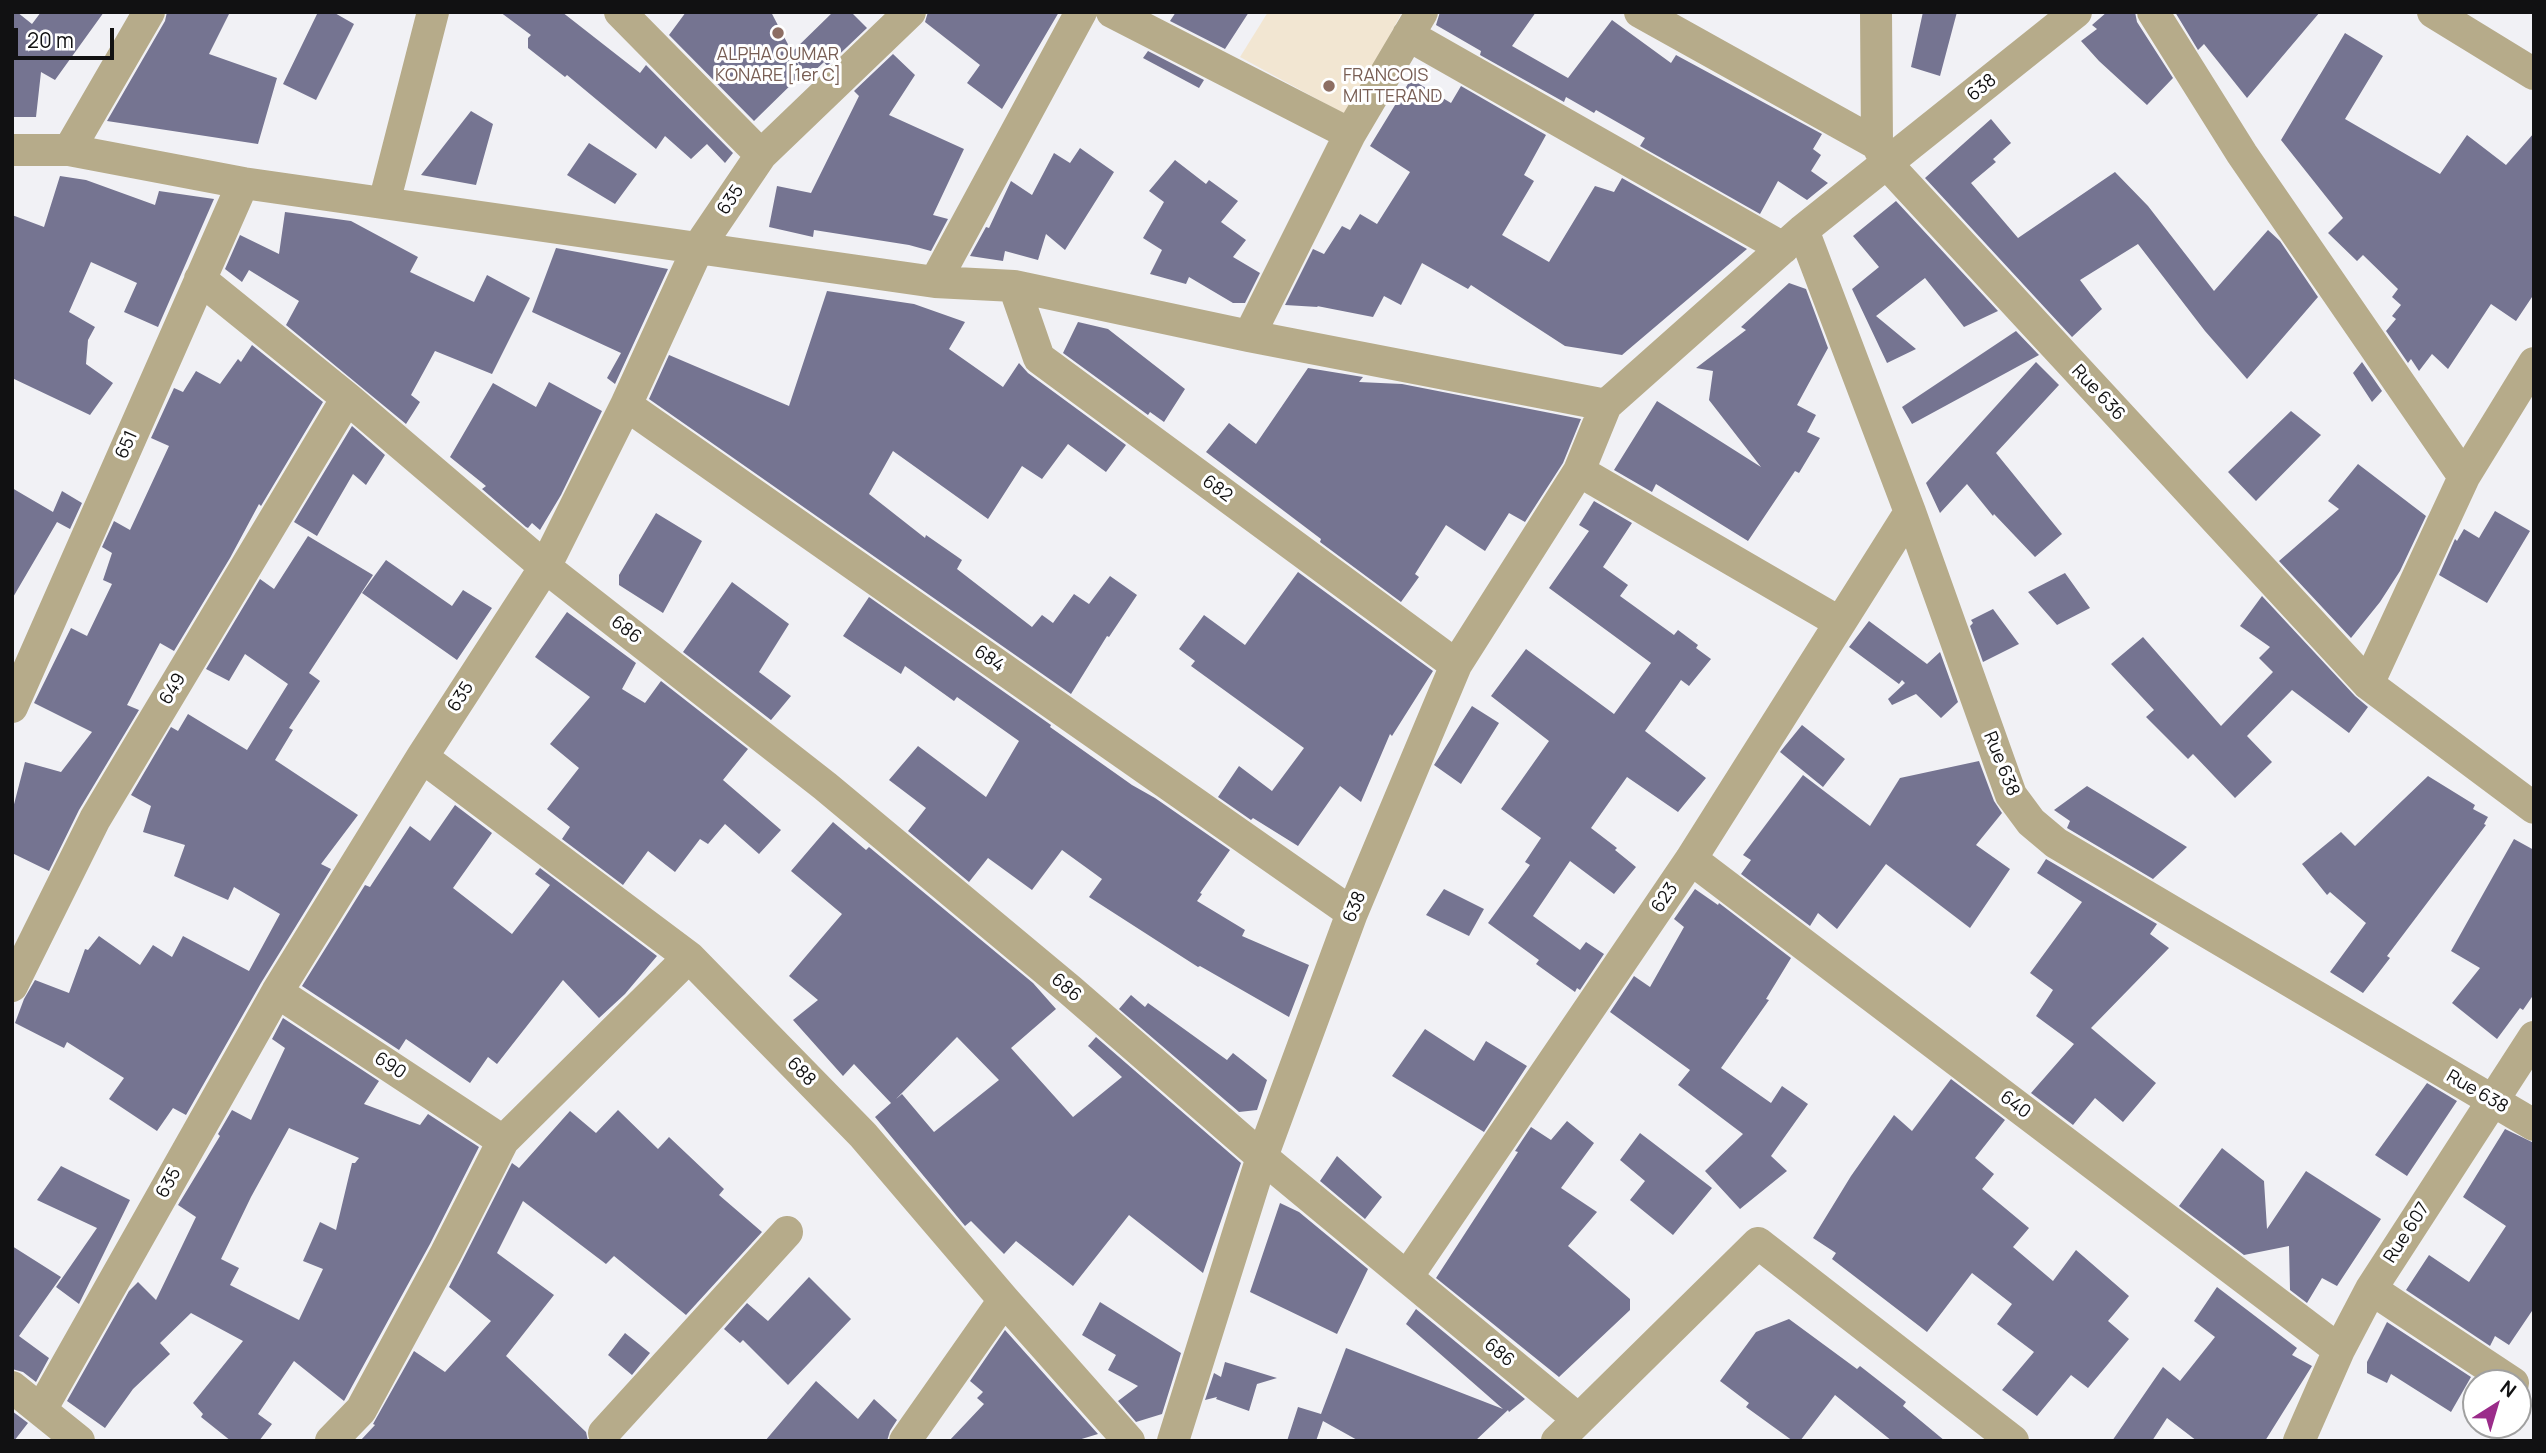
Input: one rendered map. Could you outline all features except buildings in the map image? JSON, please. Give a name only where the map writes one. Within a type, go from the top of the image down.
[{"type":"street","points":[[69,150],[149,12]]},
{"type":"street","points":[[384,203],[433,12]]},
{"type":"street","points":[[620,12],[761,155]]},
{"type":"street","name":"635","points":[[41,1410],[277,992],[422,757],[545,567],[626,405],[698,248],[761,155],[910,12]]},
{"type":"street","points":[[934,282],[1081,12]]},
{"type":"street","points":[[1112,12],[1350,134]]},
{"type":"street","name":"Rue 636","points":[[1640,12],[1882,154],[2368,684],[2534,808]]},
{"type":"street","points":[[1876,12],[1882,154]]},
{"type":"street","name":"638","points":[[1173,1441],[1262,1157],[1352,913],[1456,665],[1580,471],[1606,405],[1793,239],[1882,154],[2076,12]]},
{"type":"street","points":[[2153,12],[2242,153],[2464,477]]},
{"type":"street","points":[[2433,12],[2534,74]]},
{"type":"street","points":[[1249,336],[1350,134],[1415,24],[1793,239]]},
{"type":"street","points":[[12,150],[69,150],[243,184],[934,282],[1014,286],[1249,336],[1606,405]]},
{"type":"street","name":"651","points":[[12,707],[243,184]]},
{"type":"street","name":"Rue 638","points":[[1793,239],[1910,512],[2011,795],[2031,822],[2056,843],[2534,1125]]},
{"type":"street","name":"686","points":[[200,279],[347,398],[545,567],[825,786],[1070,990],[1262,1157],[1408,1277],[1567,1430]]},
{"type":"street","name":"682","points":[[1014,286],[1039,358],[1456,665]]},
{"type":"street","points":[[2368,684],[2464,477],[2534,363]]},
{"type":"street","name":"649","points":[[12,986],[95,819],[347,398]]},
{"type":"street","name":"684","points":[[626,405],[1352,913]]},
{"type":"street","points":[[1580,471],[1839,622]]},
{"type":"street","name":"623","points":[[1408,1277],[1691,859],[1910,512]]},
{"type":"street","name":"688","points":[[422,757],[689,957],[863,1135],[1129,1441]]},
{"type":"street","name":"640","points":[[1691,859],[2339,1350]]},
{"type":"street","points":[[331,1441],[361,1410],[503,1141],[689,957]]},
{"type":"street","name":"690","points":[[277,992],[503,1141]]},
{"type":"street","name":"Rue 607","points":[[2299,1441],[2339,1350],[2371,1289],[2534,1037]]},
{"type":"street","points":[[605,1438],[787,1232]]},
{"type":"street","points":[[1567,1430],[1758,1243],[1995,1435]]},
{"type":"street","points":[[2371,1289],[2492,1369]]},
{"type":"street","points":[[905,1441],[1004,1300]]},
{"type":"street","points":[[12,1387],[79,1441]]},
{"type":"shaded area","name":"FRANCOIS MITTERAND","points":[[1268,12],[1402,12],[1348,116],[1240,57]]},
{"type":"place","name":"ALPHA OUMAR KONARE [1er C]","points":[[778,33]]},
{"type":"place","name":"FRANCOIS MITTERAND","points":[[1329,86]]}]
